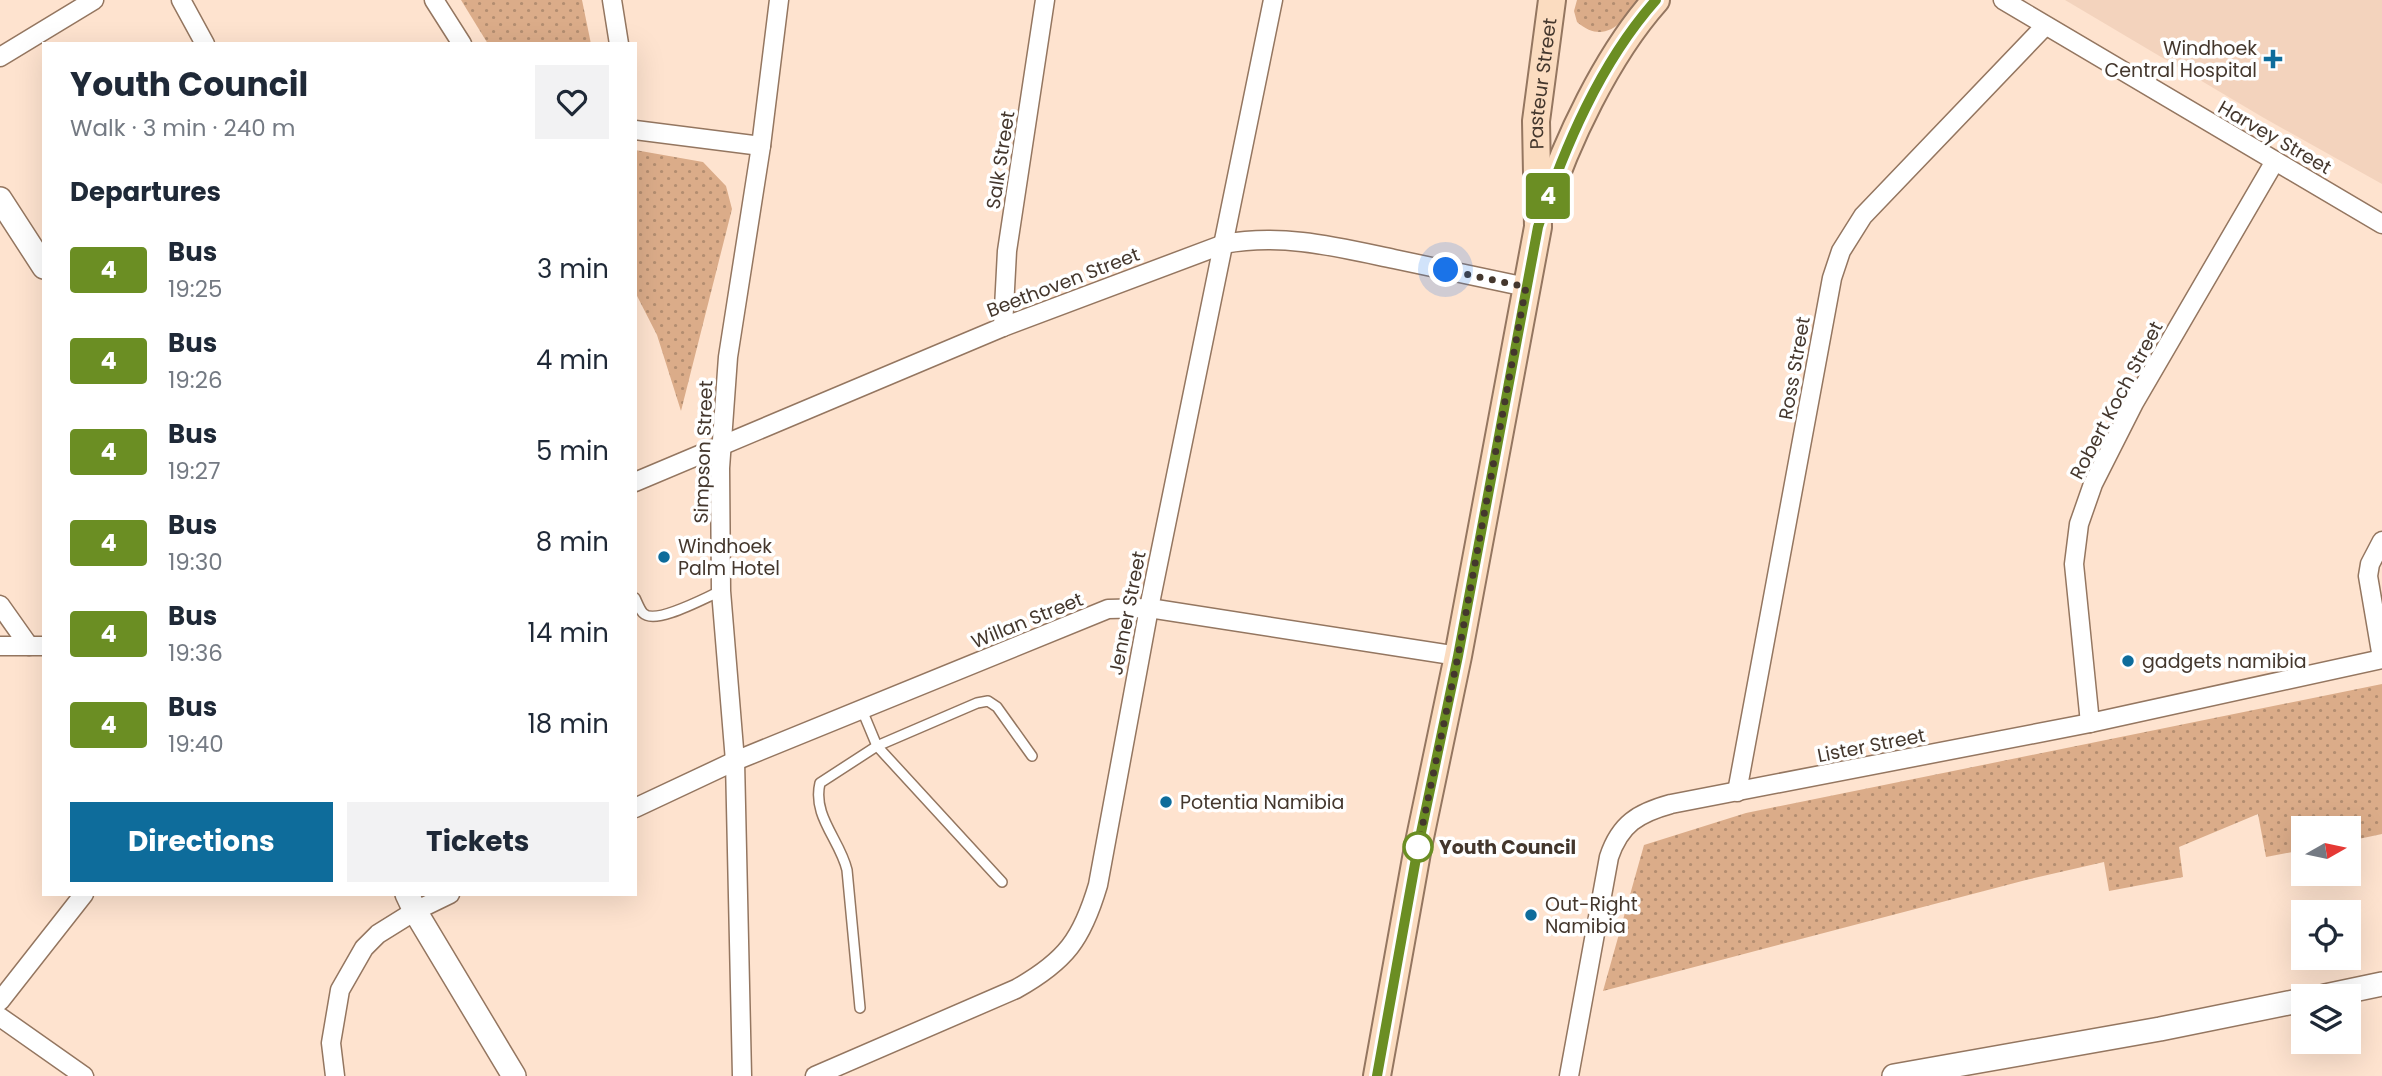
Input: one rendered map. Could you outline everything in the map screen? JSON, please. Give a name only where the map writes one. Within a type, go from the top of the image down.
[{"type":"main road","name":"Pasteur Street","points":[[1377,1076],[1418,847],[1458,656],[1538,227],[1535,158],[1552,0]]},
{"type":"main road","points":[[1538,227],[1550,190],[1586,110],[1622,45],[1656,0]]},
{"type":"main road","points":[[1540,93],[1546,108],[1556,117],[1576,117],[1586,110]]},
{"type":"street","points":[[0,57],[94,0]]},
{"type":"street","points":[[181,0],[204,42]]},
{"type":"street","points":[[434,0],[460,42]]},
{"type":"street","points":[[612,0],[619,42]]},
{"type":"street","name":"Simpson Street","points":[[742,1076],[736,761],[721,591],[722,444],[728,357],[761,146],[779,0]]},
{"type":"street","name":"Salk Street","points":[[1003,327],[1007,251],[1045,0]]},
{"type":"street","name":"Jenner Street","points":[[815,1076],[1034,979],[1069,950],[1090,912],[1098,885],[1149,608],[1273,0]]},
{"type":"street","name":"Harvey Street","points":[[2003,0],[2382,224]]},
{"type":"street","name":"Ross Street","points":[[1737,792],[1832,278],[1842,251],[1863,216],[2045,26]]},
{"type":"street","points":[[637,130],[761,146]]},
{"type":"street","name":"Robert Koch Street","points":[[2090,723],[2074,564],[2084,507],[2134,403],[2275,161]]},
{"type":"street","points":[[0,199],[42,264]]},
{"type":"street","name":"Beethoven Street","points":[[637,481],[1003,327],[1224,244],[1252,239],[1286,239],[1339,247],[1526,287]]},
{"type":"street","points":[[2382,541],[2370,564],[2368,576],[2382,659]]},
{"type":"street","points":[[0,606],[36,646]]},
{"type":"street","name":"Willan Street","points":[[637,807],[736,761],[1108,609],[1149,608],[1458,656]]},
{"type":"street","points":[[0,646],[36,646]]},
{"type":"street","name":"Lister Street","points":[[1569,1076],[1608,857],[1615,839],[1639,816],[1655,808],[2090,723],[2382,659]]},
{"type":"street","points":[[0,1001],[82,896]]},
{"type":"street","points":[[335,1076],[331,1043],[340,990],[364,948],[411,902],[440,896]]},
{"type":"street","points":[[411,902],[514,1076]]},
{"type":"street","points":[[2361,988],[2382,984]]},
{"type":"street","points":[[1894,1076],[2160,1029],[2291,1002]]},
{"type":"street","points":[[0,1017],[84,1076]]},
{"type":"lane","points":[[637,602],[643,613],[651,618],[663,616],[721,591]]},
{"type":"lane","points":[[860,1008],[847,870],[844,858],[818,809],[820,783],[877,746],[977,703],[988,701],[997,706],[1032,757]]},
{"type":"lane","points":[[862,710],[877,746],[1002,882]]},
{"type":"shaded area","points":[[461,0],[582,0],[591,42],[487,42]]},
{"type":"shaded area","points":[[1577,0],[1640,0],[1620,23],[1605,31],[1596,32],[1577,22],[1574,11]]},
{"type":"shaded area","name":"Windhoek Central Hospital","points":[[2065,0],[2382,0],[2382,184],[2264,118]]},
{"type":"shaded area","points":[[637,150],[703,162],[726,186],[732,209],[681,411],[657,335],[637,296]]},
{"type":"shaded area","points":[[2382,684],[2382,834],[2361,838],[2361,816],[2291,816],[2291,852],[2266,857],[2258,814],[2179,847],[2183,877],[2109,891],[2104,862],[1603,991],[1644,845],[1746,813]]},
{"type":"bus line","name":"4","points":[[1377,1076],[1418,847],[1458,656],[1538,227],[1550,190],[1586,110],[1619,50],[1656,0]]},
{"type":"place","name":"Windhoek Central Hospital","points":[[2273,59]]},
{"type":"place","name":"Windhoek Palm Hotel","points":[[664,557]]},
{"type":"place","name":"gadgets namibia","points":[[2128,661]]},
{"type":"place","name":"Potentia Namibia","points":[[1166,802]]},
{"type":"place","name":"Youth Council","points":[[1418,847]]},
{"type":"place","name":"Out-Right Namibia","points":[[1531,915]]},
{"type":"route","points":[[1418,847],[1458,656],[1526,287],[1446,270]]}]
